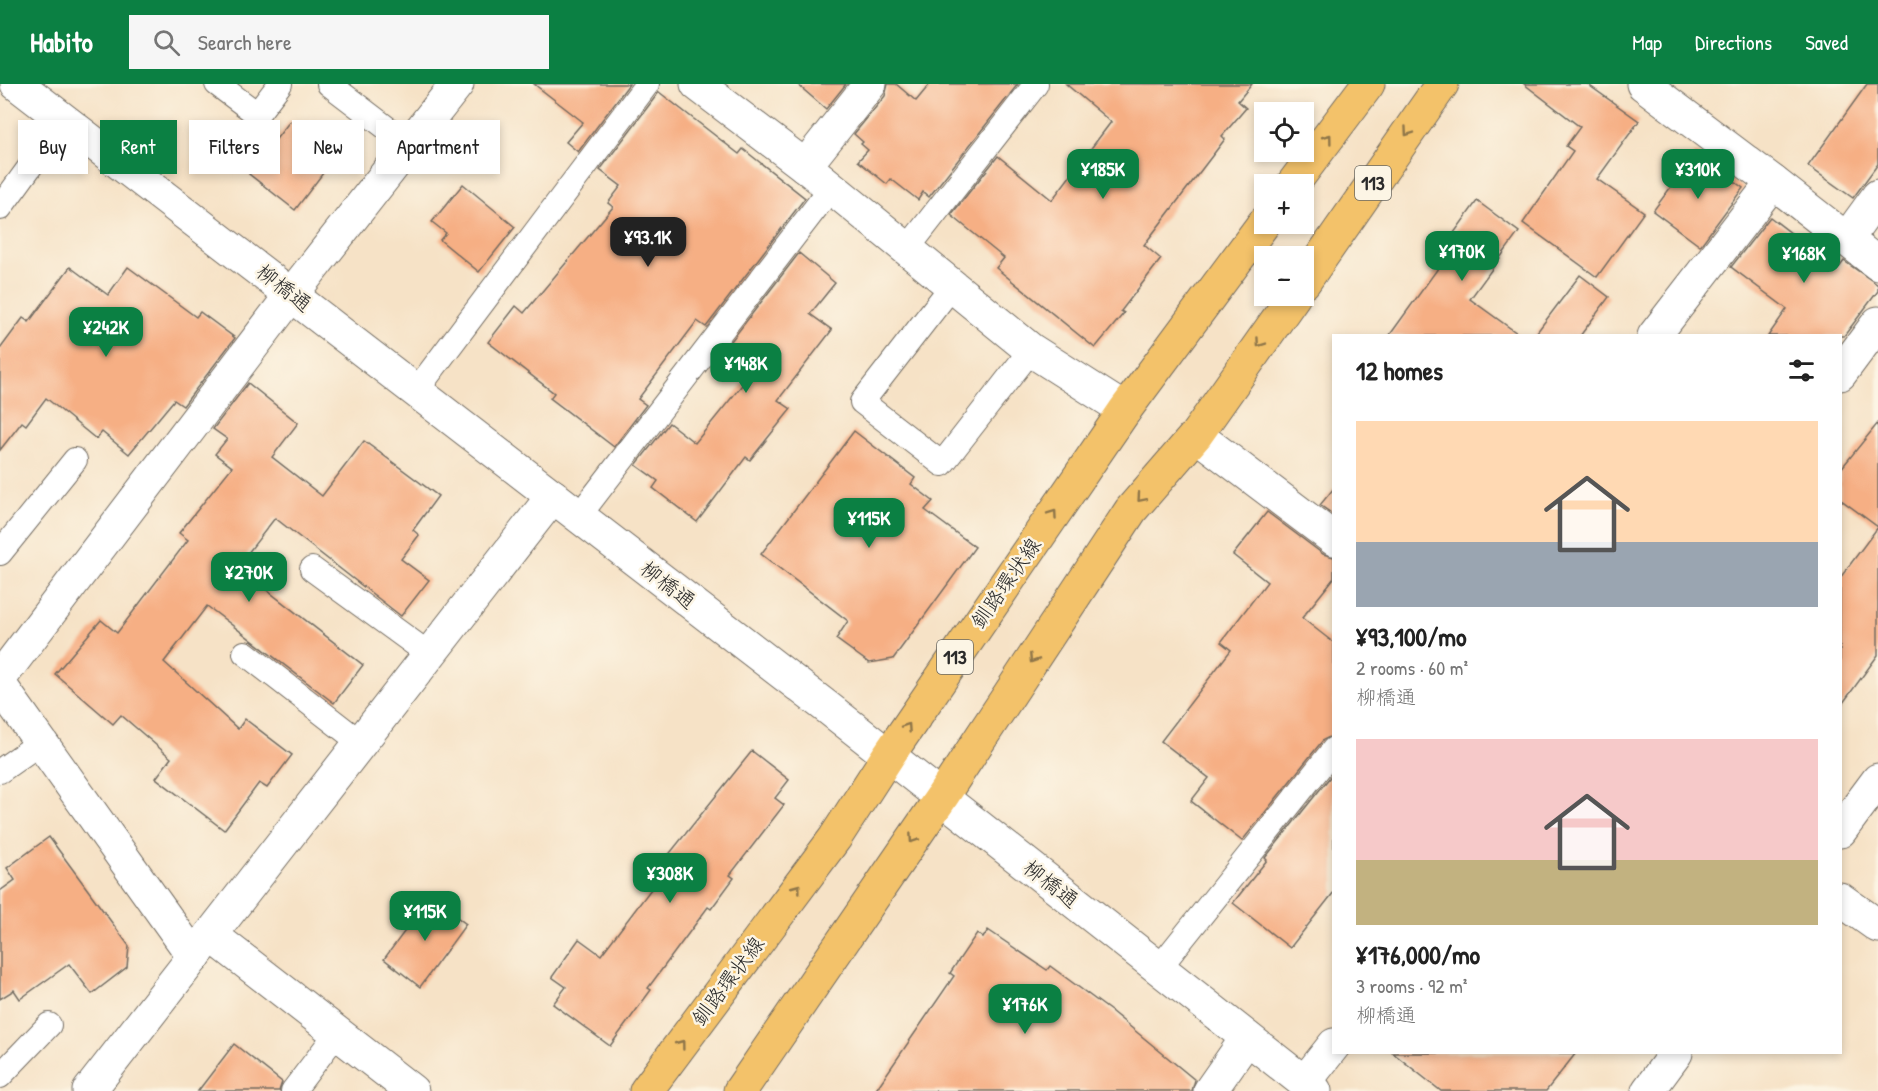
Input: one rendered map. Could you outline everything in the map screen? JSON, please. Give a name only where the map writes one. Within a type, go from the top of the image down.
[{"type":"main road","points":[[1300,174],[1368,84]]},
{"type":"main road","name":"113","points":[[1314,268],[1442,84]]},
{"type":"main road","name":"釧路環状線","points":[[646,1091],[835,838],[888,756],[1125,410],[1256,234]]},
{"type":"main road","points":[[746,1089],[1131,510],[1196,435],[1287,306]]},
{"type":"street","name":"柳橋通","points":[[17,84],[64,120]]},
{"type":"street","points":[[429,120],[457,84]]},
{"type":"street","points":[[697,84],[805,166],[1031,350],[1125,410]]},
{"type":"street","points":[[805,166],[870,84]]},
{"type":"street","points":[[1643,84],[1878,264]]},
{"type":"street","name":"柳橋通","points":[[88,138],[888,756],[1310,1087]]},
{"type":"street","points":[[0,678],[292,294],[386,174]]},
{"type":"street","points":[[1656,334],[1773,182]]},
{"type":"street","points":[[1846,240],[1878,196]]},
{"type":"street","points":[[1842,371],[1878,322]]},
{"type":"street","points":[[1196,435],[1332,537]]},
{"type":"street","points":[[89,1091],[553,496]]},
{"type":"street","points":[[0,685],[41,742],[202,946],[337,1033],[412,1091]]},
{"type":"street","points":[[1842,828],[1878,780]]},
{"type":"street","points":[[1842,900],[1878,926]]},
{"type":"street","points":[[1210,1091],[1248,1038]]},
{"type":"street","points":[[1310,1087],[1332,1048]]},
{"type":"street","points":[[1648,1091],[1676,1054]]},
{"type":"lane","points":[[217,84],[257,114],[280,84]]},
{"type":"lane","points":[[329,84],[376,120]]},
{"type":"lane","points":[[416,391],[647,84]]},
{"type":"lane","points":[[907,249],[1035,84]]},
{"type":"lane","points":[[0,208],[25,174]]},
{"type":"lane","points":[[578,516],[831,188]]},
{"type":"lane","points":[[952,286],[862,402],[942,464],[1031,350]]},
{"type":"lane","points":[[0,553],[75,460]]},
{"type":"lane","points":[[312,569],[430,655]]},
{"type":"lane","points":[[245,653],[361,743]]},
{"type":"lane","points":[[0,771],[41,742]]},
{"type":"lane","points":[[1159,969],[1332,752]]},
{"type":"lane","points":[[0,1076],[49,1025]]},
{"type":"lane","points":[[293,1091],[337,1033]]},
{"type":"building","points":[[534,84],[629,84],[578,152],[566,142],[583,122]]},
{"type":"building","points":[[797,84],[846,84],[826,109]]},
{"type":"building","points":[[888,84],[896,84],[916,101],[930,84],[1018,84],[929,197],[923,192],[918,200],[891,179],[887,184],[858,161],[868,150],[854,134],[885,96]]},
{"type":"building","points":[[1066,84],[1252,84],[1238,101],[1246,108],[1222,136],[1225,139],[1144,245],[1161,259],[1121,311],[1124,313],[1095,348],[996,268],[1004,258],[951,215],[998,156],[1052,200],[1111,122]]},
{"type":"building","points":[[1524,84],[1587,84],[1639,121],[1597,179],[1644,212],[1597,277],[1523,223],[1573,151],[1566,146],[1580,127]]},
{"type":"building","points":[[1867,84],[1878,84],[1878,164],[1853,198],[1808,166]]},
{"type":"building","points":[[659,92],[739,154],[743,149],[805,198],[706,327],[697,321],[638,399],[646,405],[614,447],[550,398],[554,393],[488,342],[516,306],[524,313],[613,207],[608,203],[621,186],[600,170]]},
{"type":"building","points":[[290,121],[292,123],[292,174],[322,174],[295,210],[249,174],[280,174],[280,134]]},
{"type":"building","points":[[1696,153],[1743,188],[1700,246],[1653,211]]},
{"type":"building","points":[[463,184],[515,227],[479,272],[440,240],[446,233],[432,222]]},
{"type":"building","points":[[1477,201],[1519,232],[1470,299],[1518,334],[1390,334],[1444,260],[1438,255]]},
{"type":"building","points":[[1770,217],[1838,269],[1844,261],[1878,285],[1878,291],[1844,336],[1842,334],[1769,334],[1787,309],[1731,267]]},
{"type":"building","points":[[799,253],[835,283],[810,314],[832,330],[778,400],[791,409],[750,460],[746,457],[697,522],[653,488],[658,481],[636,465],[669,423],[695,443],[755,369],[748,364],[750,362],[728,345]]},
{"type":"building","points":[[70,267],[108,295],[128,267],[196,317],[200,312],[235,338],[183,406],[174,400],[129,454],[102,432],[96,439],[46,398],[26,425],[22,422],[0,450],[0,349],[23,318],[29,322]]},
{"type":"building","points":[[1580,275],[1609,297],[1581,334],[1536,334]]},
{"type":"building","points":[[248,383],[298,423],[272,457],[322,496],[364,441],[438,496],[413,530],[419,535],[401,559],[429,580],[401,616],[275,518],[237,567],[363,665],[334,703],[207,606],[164,662],[238,729],[245,719],[292,755],[267,788],[259,783],[224,830],[156,778],[171,758],[121,715],[113,724],[55,674],[101,620],[117,633],[188,540],[179,533],[232,467],[215,454],[227,439],[213,429]]},
{"type":"building","points":[[1878,423],[1878,527],[1842,500],[1842,468]]},
{"type":"building","points":[[854,431],[915,478],[911,484],[933,501],[925,510],[975,547],[893,659],[869,663],[836,639],[848,621],[761,554]]},
{"type":"building","points":[[1332,490],[1332,514],[1320,505]]},
{"type":"building","points":[[1267,512],[1323,554],[1332,556],[1332,580],[1302,618],[1332,641],[1332,736],[1323,740],[1242,841],[1191,801],[1209,778],[1161,741],[1231,650],[1221,642],[1267,582],[1233,555]]},
{"type":"building","points":[[1878,527],[1878,655],[1842,704],[1842,575]]},
{"type":"building","points":[[752,751],[789,780],[775,798],[784,805],[730,875],[734,878],[711,909],[708,907],[648,988],[651,990],[610,1046],[553,1004],[566,987],[552,977],[579,939],[601,955],[664,872],[658,868]]},
{"type":"building","points":[[1332,774],[1332,895],[1290,948],[1233,903],[1267,860],[1265,858]]},
{"type":"building","points":[[49,837],[129,946],[127,967],[92,994],[69,964],[20,999],[14,990],[0,999],[0,891],[15,880],[7,868]]},
{"type":"building","points":[[430,897],[466,924],[420,987],[384,959]]},
{"type":"building","points":[[988,930],[1047,970],[1050,966],[1111,1011],[1195,1080],[1192,1091],[875,1091],[954,976],[950,973],[977,933],[983,938]]},
{"type":"building","points":[[234,1044],[282,1082],[279,1091],[198,1091]]},
{"type":"building","points":[[1394,1054],[1575,1054],[1546,1091],[1441,1091]]}]
